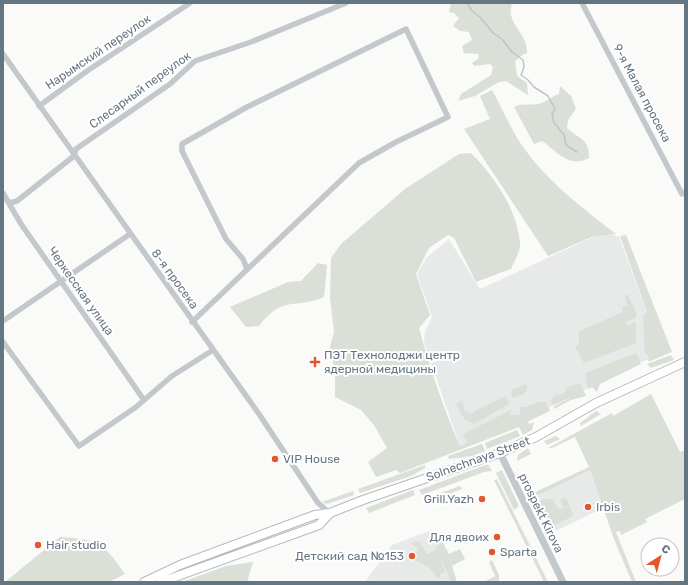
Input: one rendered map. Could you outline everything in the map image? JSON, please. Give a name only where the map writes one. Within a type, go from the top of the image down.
[{"type":"main road","name":"Solnechnaya Street","points":[[144,582],[180,565],[314,515],[330,513],[363,500],[500,453],[536,437],[596,403],[685,362]]},
{"type":"main road","name":"Solnechnaya Street","points":[[161,582],[319,525],[330,513]]},
{"type":"street","name":"Нарымский переулок","points":[[38,106],[87,71],[190,3]]},
{"type":"street","name":"Слесарный переулок","points":[[9,203],[17,201],[74,156],[76,149],[170,84],[195,61],[251,42],[346,3]]},
{"type":"street","name":"9-я Малая просека","points":[[582,3],[684,193]]},
{"type":"street","points":[[192,322],[359,163],[396,142],[448,118],[406,29],[247,107],[182,144],[182,151],[226,238],[243,259],[247,269]]},
{"type":"street","name":"8-я просека","points":[[3,54],[38,106],[213,350],[318,503],[330,513]]},
{"type":"street","name":"Черкесская улица","points":[[3,193],[21,224],[144,400]]},
{"type":"street","points":[[3,321],[130,234]]},
{"type":"street","points":[[3,342],[79,446],[144,400],[172,376],[213,350]]},
{"type":"street","name":"prospekt Kirova","points":[[500,453],[563,582]]},
{"type":"shaded area","points":[[451,3],[512,3],[512,17],[524,39],[527,53],[515,61],[517,76],[527,83],[528,95],[506,81],[499,82],[475,96],[458,101],[461,94],[491,75],[493,67],[490,64],[474,66],[472,63],[479,58],[478,54],[464,53],[462,46],[472,40],[469,32],[460,31],[453,26],[459,18],[454,13],[449,12]]},
{"type":"shaded area","points":[[560,86],[571,96],[576,109],[568,120],[567,128],[585,142],[589,151],[589,158],[582,161],[569,160],[558,154],[542,141],[534,144],[514,107],[544,102],[559,94]]},
{"type":"shaded area","points":[[492,90],[519,141],[540,168],[564,192],[616,234],[594,236],[548,256],[464,129],[490,119],[480,96]]},
{"type":"shaded area","points":[[471,153],[496,183],[509,206],[518,230],[520,243],[519,249],[511,269],[476,282],[454,238],[448,235],[429,248],[416,274],[430,315],[419,328],[428,358],[442,403],[460,446],[467,443],[463,434],[511,410],[510,415],[519,415],[521,411],[519,407],[525,407],[539,402],[546,402],[550,411],[527,422],[530,424],[534,422],[532,430],[523,435],[519,427],[400,473],[396,470],[376,477],[368,462],[387,448],[374,425],[361,410],[335,397],[335,373],[330,346],[334,332],[330,298],[331,258],[341,244],[405,189],[459,154]]},
{"type":"shaded area","points":[[604,232],[619,237],[663,356],[643,361],[508,428],[460,446],[424,343],[425,331],[432,317],[417,274],[427,257],[449,239],[480,289]]},
{"type":"shaded area","points":[[626,235],[672,352],[648,362],[649,359],[647,354],[645,354],[643,316],[647,312],[620,236]]},
{"type":"shaded area","points":[[318,263],[327,265],[324,297],[304,303],[282,306],[268,316],[259,326],[246,327],[230,307],[288,282],[301,281]]},
{"type":"shaded area","points":[[625,295],[628,295],[637,315],[635,318],[626,322],[627,326],[634,322],[636,323],[636,343],[584,363],[575,347],[579,343],[579,331],[623,312],[622,307],[627,305]]},
{"type":"shaded area","points":[[637,354],[641,364],[600,384],[597,392],[592,387],[588,389],[585,373]]},
{"type":"shaded area","points":[[671,355],[674,360],[651,368],[647,364]]},
{"type":"shaded area","points":[[580,383],[586,396],[571,400],[554,409],[553,407],[571,397],[553,405],[551,401],[554,396],[565,393],[566,388]]},
{"type":"shaded area","points":[[527,384],[527,390],[524,394],[513,398],[511,393],[513,389]]},
{"type":"shaded area","points":[[651,394],[680,452],[685,450],[685,499],[645,519],[647,522],[621,535],[620,531],[616,532],[636,582],[632,582],[614,539],[590,470],[537,496],[533,493],[589,467],[575,437],[552,448],[548,448],[612,413],[613,416]]},
{"type":"shaded area","points":[[506,396],[509,404],[474,424],[465,420],[456,404],[462,401],[465,411],[472,414],[476,410]]},
{"type":"shaded area","points":[[596,411],[601,414],[581,426],[580,423]]},
{"type":"shaded area","points":[[517,430],[520,436],[487,449],[485,443]]},
{"type":"shaded area","points":[[556,436],[560,439],[547,445],[544,441]]},
{"type":"shaded area","points":[[482,444],[485,451],[472,456],[449,459],[448,456]]},
{"type":"shaded area","points":[[528,448],[531,454],[517,461],[518,455]]},
{"type":"shaded area","points":[[488,464],[492,471],[484,472],[422,495],[419,490]]},
{"type":"shaded area","points":[[425,465],[425,468],[411,476],[360,493],[358,489]]},
{"type":"shaded area","points":[[502,470],[519,506],[514,510],[496,473]]},
{"type":"shaded area","points":[[590,470],[603,508],[556,531],[537,496]]},
{"type":"shaded area","points":[[497,479],[548,582],[544,582],[494,480]]},
{"type":"shaded area","points":[[460,486],[462,489],[430,501],[427,498]]},
{"type":"shaded area","points":[[413,490],[415,495],[369,513],[366,508]]},
{"type":"shaded area","points":[[353,491],[354,495],[327,504],[322,502]]},
{"type":"shaded area","points":[[566,498],[573,514],[571,517],[551,527],[538,502],[544,499],[552,499],[559,509],[564,508],[560,500]]},
{"type":"shaded area","name":"Детский сад №153","points":[[429,531],[452,582],[365,582],[392,545]]},
{"type":"shaded area","points":[[60,537],[83,539],[98,544],[111,555],[125,574],[109,582],[5,582]]},
{"type":"shaded area","points":[[441,539],[449,554],[460,549],[465,559],[452,566],[457,582],[451,582],[439,553],[445,572],[440,574],[441,579],[437,578],[427,566],[405,555],[414,557],[418,549],[410,543],[419,541],[427,554],[437,549],[434,542]]},
{"type":"shaded area","points":[[492,560],[499,575],[499,581],[484,582],[495,576],[489,562]]},
{"type":"shaded area","points":[[253,562],[247,582],[182,582],[226,566]]},
{"type":"waterway","points":[[467,3],[472,11],[480,17],[493,33],[502,39],[512,52],[523,60],[524,67],[521,75],[534,87],[548,96],[555,109],[552,114],[554,123],[564,134],[566,145],[577,152]]},
{"type":"place","name":"ПЭТ Технолоджи центр ядерной медицины","points":[[315,362]]},
{"type":"place","name":"VIP House","points":[[275,459]]},
{"type":"place","name":"Grill.Yazh","points":[[482,499]]},
{"type":"place","name":"Irbis","points":[[588,507]]},
{"type":"place","name":"Для двоих","points":[[497,537]]},
{"type":"place","name":"Hair studio","points":[[38,545]]},
{"type":"place","name":"Sparta","points":[[492,552]]},
{"type":"place","name":"Детский сад №153","points":[[412,556]]}]
